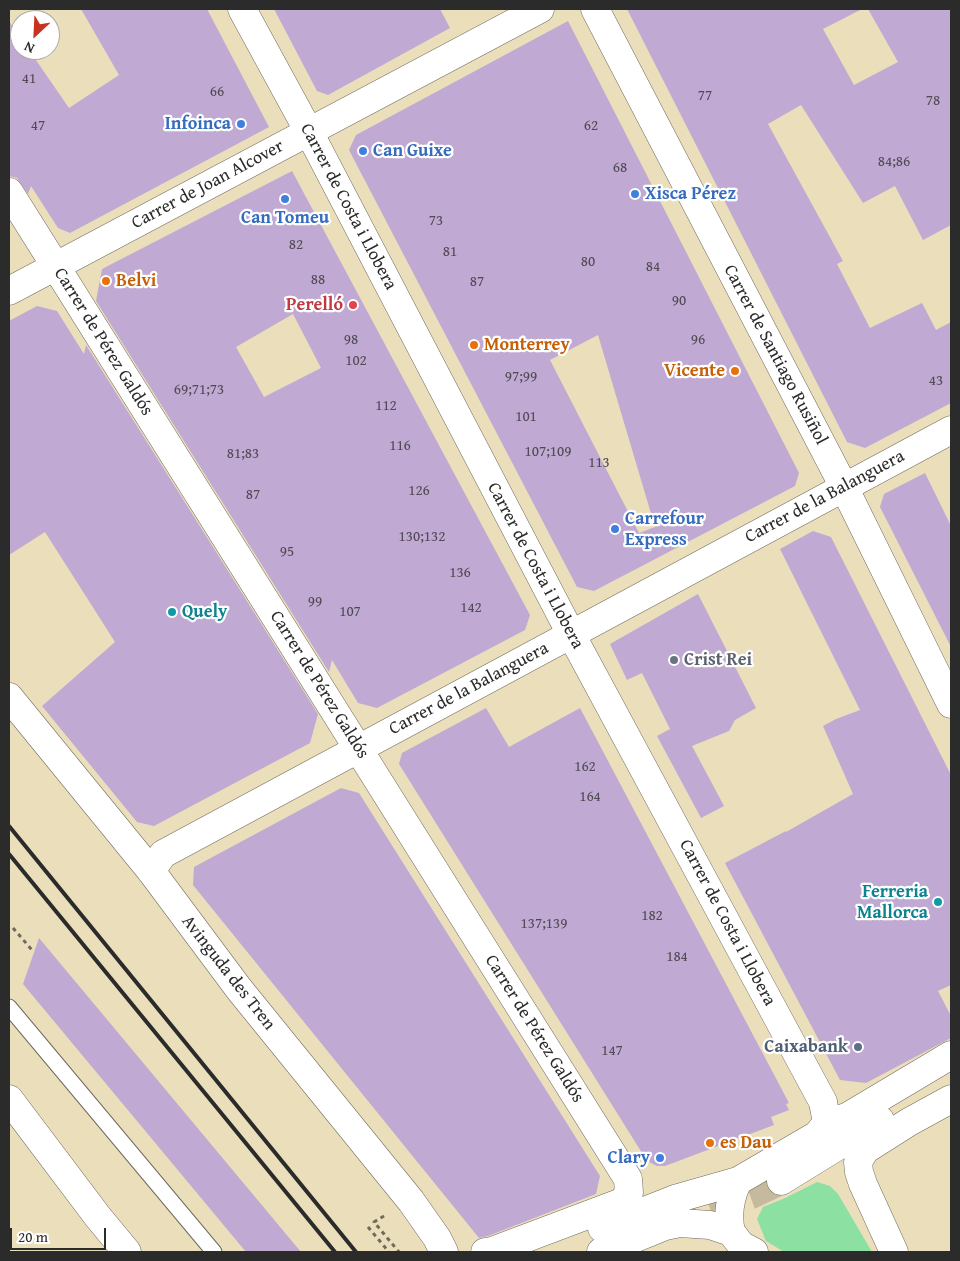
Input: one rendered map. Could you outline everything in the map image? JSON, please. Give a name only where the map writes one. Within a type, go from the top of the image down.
[{"type":"street","name":"Carrer de Costa i Llobera","points":[[242,9],[309,132],[571,634],[824,1102],[827,1123]]},
{"type":"street","name":"Carrer de Joan Alcover","points":[[9,291],[540,9]]},
{"type":"street","name":"Carrer de Santiago Rusiñol","points":[[595,9],[844,487],[951,704]]},
{"type":"street","name":"Carrer de Pérez Galdós","points":[[9,192],[628,1179],[629,1192],[622,1202],[485,1252]]},
{"type":"street","name":"Carrer de la Balanguera","points":[[151,871],[163,854],[951,430]]},
{"type":"street","name":"Avinguda des Tren","points":[[9,697],[151,871],[239,989],[411,1200],[440,1245]]},
{"type":"street","points":[[542,1252],[675,1199],[738,1181],[817,1135],[827,1123],[847,1117],[951,1056]]},
{"type":"street","points":[[781,1181],[890,1114],[951,1080]]},
{"type":"street","points":[[9,1099],[98,1217],[127,1252]]},
{"type":"street","points":[[894,1252],[863,1184],[858,1162],[865,1150],[908,1122],[951,1099]]},
{"type":"street","points":[[720,1228],[728,1217],[732,1191],[738,1181]]},
{"type":"street","points":[[98,1217],[111,1252]]},
{"type":"street","points":[[601,1252],[665,1226],[680,1223],[720,1228],[740,1245],[754,1252]]},
{"type":"street","points":[[440,1245],[468,1252]]},
{"type":"lane","points":[[9,1007],[214,1252]]},
{"type":"path","points":[[13,928],[32,950]]},
{"type":"path","points":[[368,1227],[389,1252]]},
{"type":"green space","points":[[817,1182],[830,1186],[838,1194],[872,1252],[784,1252],[766,1241],[757,1219],[763,1207]]},
{"type":"building","points":[[81,9],[207,9],[269,127],[70,233],[58,228],[31,186],[28,194],[17,178],[9,176],[9,21],[10,60],[36,60],[69,108],[119,75]]},
{"type":"building","points":[[274,9],[440,9],[450,28],[328,95],[317,91]]},
{"type":"building","points":[[627,9],[862,9],[823,29],[854,85],[898,62],[868,9],[951,9],[951,225],[923,240],[895,186],[863,203],[801,105],[768,124],[843,261],[837,264],[870,328],[922,303],[936,330],[951,322],[951,403],[865,448],[847,442]]},
{"type":"building","points":[[568,21],[799,473],[795,486],[594,591],[577,587],[349,150],[356,135]],"holes":[[[598,335],[655,527],[639,533],[550,360]]]},
{"type":"building","points":[[292,171],[530,615],[525,630],[377,708],[358,703],[332,660],[329,672],[96,301],[102,269]],"holes":[[[293,314],[321,368],[264,397],[236,347]]]},
{"type":"building","name":"Quely","points":[[37,306],[57,311],[84,354],[86,345],[318,714],[310,743],[154,826],[137,822],[42,706],[115,642],[45,532],[9,555],[9,321]]},
{"type":"building","points":[[925,473],[951,526],[951,647],[880,507],[884,494]]},
{"type":"building","points":[[813,531],[831,537],[951,775],[951,985],[938,991],[951,1016],[951,1038],[866,1083],[840,1080],[725,863],[786,832],[853,794],[823,726],[860,710],[780,549]]},
{"type":"building","name":"Crist Rei","points":[[698,594],[756,708],[735,720],[729,731],[692,746],[724,806],[701,818],[657,736],[670,729],[642,673],[627,680],[610,644]]},
{"type":"building","points":[[486,708],[509,747],[580,708],[789,1103],[786,1104],[789,1110],[771,1117],[774,1125],[665,1166],[657,1166],[647,1161],[399,764],[402,753]]},
{"type":"building","points":[[341,788],[359,793],[600,1176],[596,1194],[479,1238],[193,885],[194,867]]},
{"type":"building","points":[[39,938],[301,1252],[246,1252],[23,984]]},
{"type":"tunnel","points":[[671,1224],[751,1195],[781,1181]]},
{"type":"railway","points":[[9,826],[356,1252]]},
{"type":"railway","points":[[9,854],[335,1252]]},
{"type":"place","name":"Infoinca","points":[[241,124]]},
{"type":"place","name":"Can Guixe","points":[[363,151]]},
{"type":"place","name":"Xisca Pérez","points":[[635,194]]},
{"type":"place","name":"Can Tomeu","points":[[285,199]]},
{"type":"place","name":"Belvi","points":[[106,281]]},
{"type":"place","name":"Perelló","points":[[353,305]]},
{"type":"place","name":"Monterrey","points":[[474,345]]},
{"type":"place","name":"Vicente","points":[[735,371]]},
{"type":"place","name":"Carrefour Express","points":[[615,529]]},
{"type":"place","name":"Quely","points":[[172,612]]},
{"type":"place","name":"Crist Rei","points":[[674,660]]},
{"type":"place","name":"Ferreria Mallorca","points":[[938,902]]},
{"type":"place","name":"Caixabank","points":[[858,1047]]},
{"type":"place","name":"es Dau","points":[[710,1143]]},
{"type":"place","name":"Clary","points":[[660,1158]]}]
